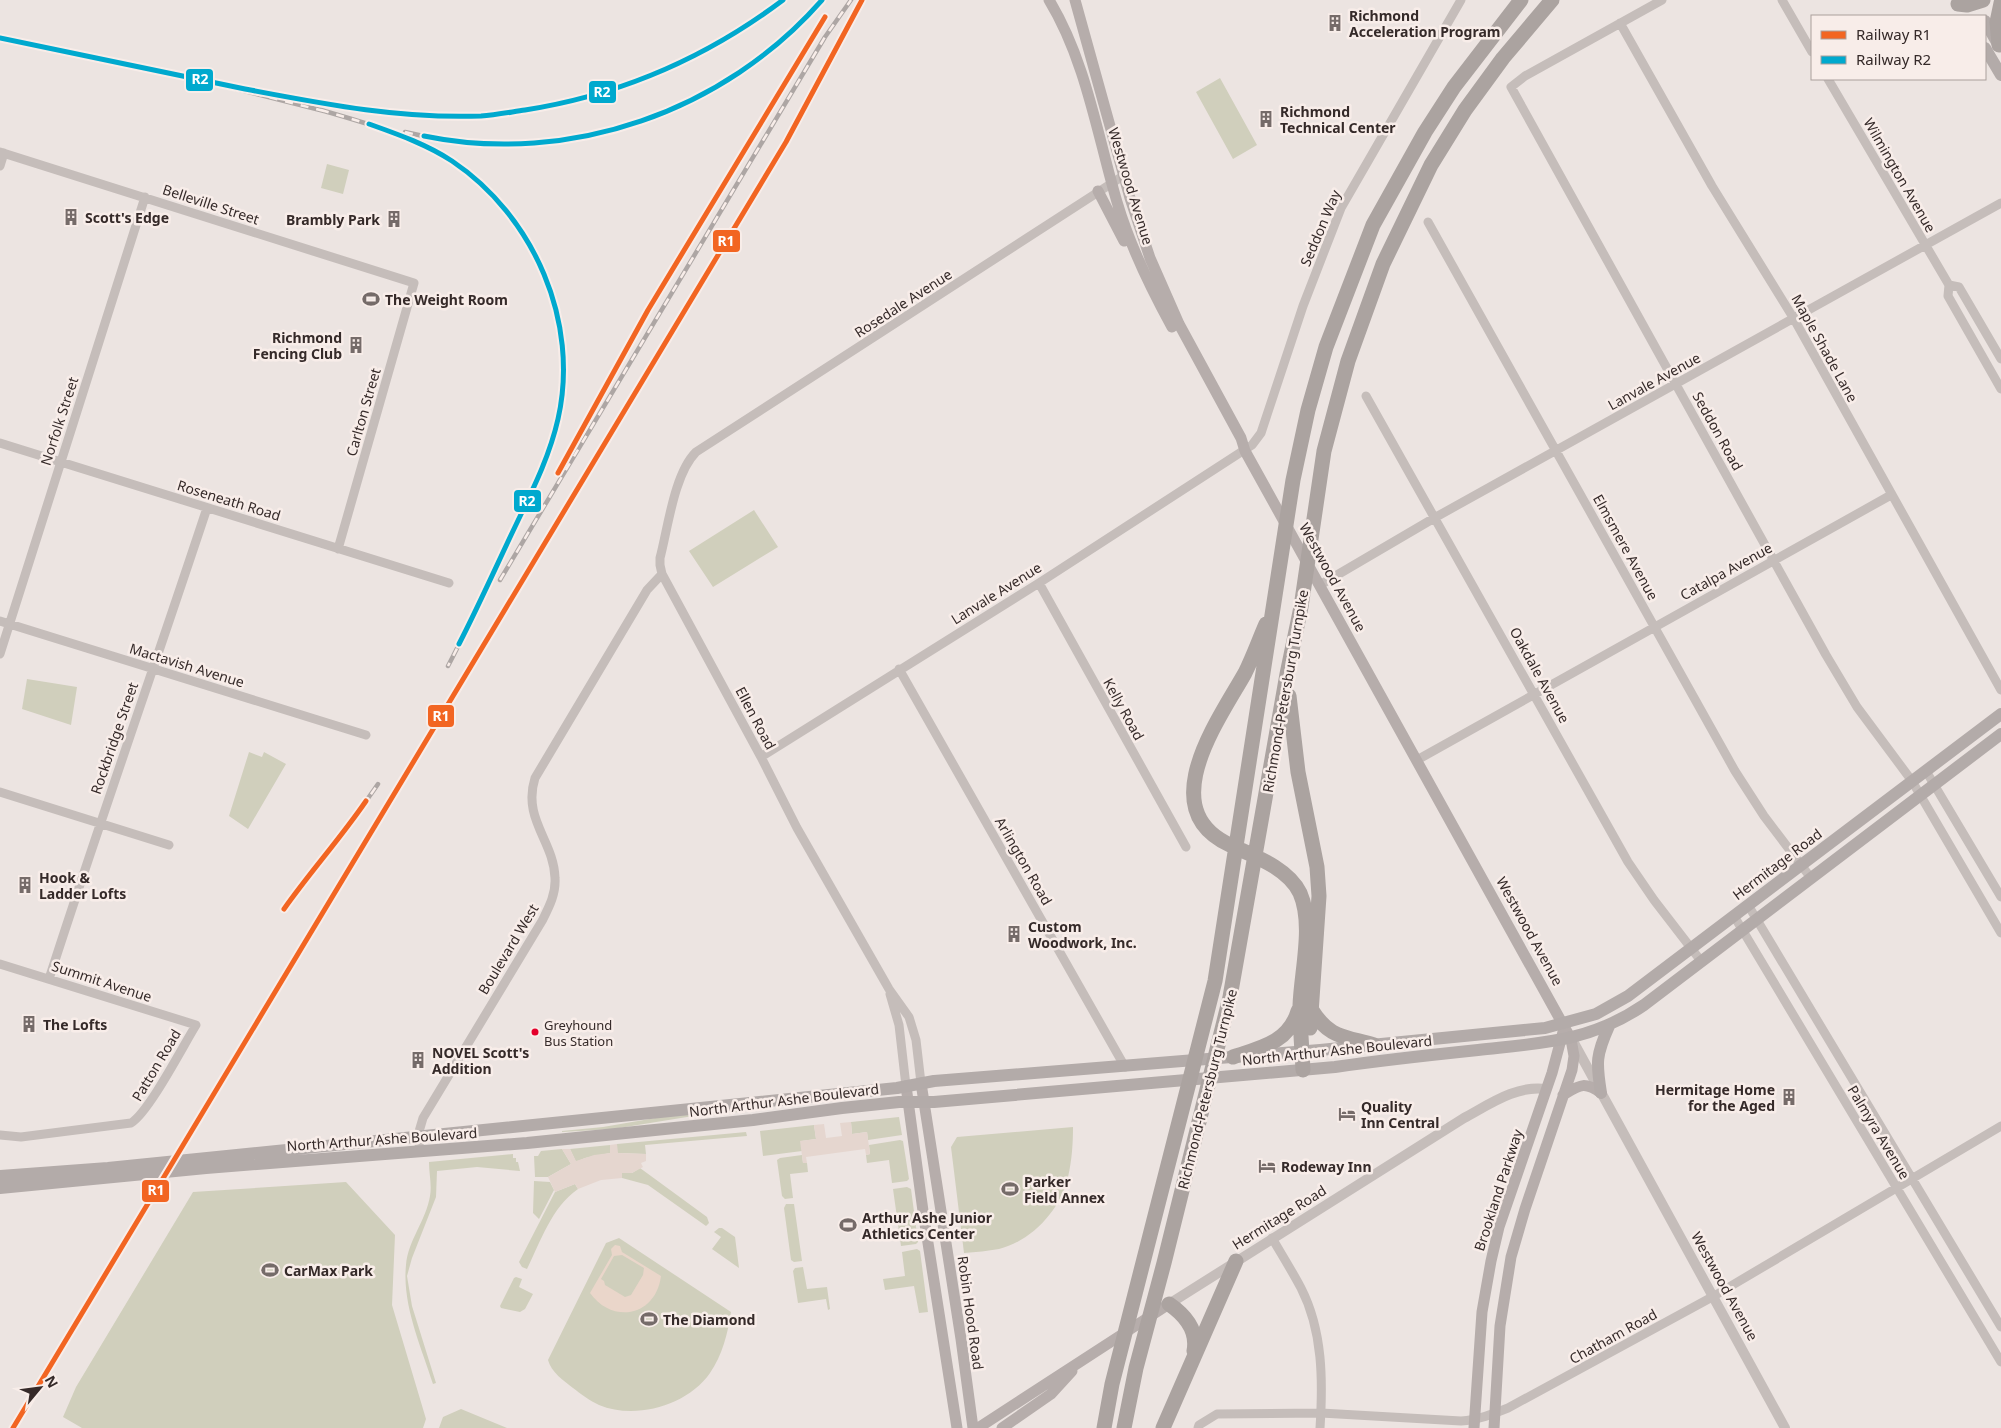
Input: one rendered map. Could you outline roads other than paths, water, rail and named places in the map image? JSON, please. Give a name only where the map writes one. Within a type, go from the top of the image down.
[{"type":"highway","name":"Richmond-Petersburg Turnpike","points":[[1104,1428],[1112,1384],[1215,981],[1276,600],[1280,555],[1293,480],[1308,410],[1326,347],[1373,225],[1425,132],[1454,87],[1522,0]]},
{"type":"highway","name":"Richmond-Petersburg Turnpike","points":[[1124,1428],[1136,1368],[1230,997],[1287,674],[1301,607],[1324,450],[1348,361],[1383,264],[1431,165],[1465,110],[1502,58],[1548,5],[1557,0]]},
{"type":"highway","points":[[1995,47],[2001,3]]},
{"type":"highway","points":[[1276,600],[1248,666],[1215,726],[1199,760],[1194,780],[1193,801],[1200,820],[1208,831],[1219,840],[1265,862],[1286,875],[1297,888],[1304,904],[1306,927],[1306,1070]]},
{"type":"highway","points":[[1233,1057],[1262,1047],[1286,1033],[1306,1007],[1319,896],[1317,867],[1298,772],[1287,674]]},
{"type":"highway","points":[[1306,1007],[1329,1031],[1374,1045]]},
{"type":"highway","points":[[1163,1428],[1236,1261]]},
{"type":"highway","points":[[1169,1304],[1182,1313],[1191,1327],[1195,1345],[1192,1360]]},
{"type":"main road","name":"Westwood Avenue","points":[[1049,0],[1066,29],[1080,67],[1125,227],[1145,275],[1236,443],[1245,451]]},
{"type":"main road","name":"Westwood Avenue","points":[[1076,0],[1137,223],[1169,304],[1241,438],[1245,451],[1564,1024]]},
{"type":"main road","points":[[1986,24],[1995,47],[2000,69]]},
{"type":"main road","points":[[1098,191],[1130,253],[1145,275]]},
{"type":"main road","name":"Hermitage Road","points":[[1564,1024],[1596,1014],[1613,1006],[2001,714]]},
{"type":"main road","points":[[1566,1040],[1609,1026],[1644,1005],[2001,734]]},
{"type":"main road","name":"North Arthur Ashe Boulevard","points":[[0,1188],[99,1178],[207,1162],[418,1136],[1017,1073],[1125,1067],[1374,1045],[1545,1028],[1564,1024]]},
{"type":"main road","name":"Brookland Parkway","points":[[1494,1428],[1500,1326],[1508,1273],[1518,1231],[1574,1060],[1566,1040],[1564,1024]]},
{"type":"main road","points":[[1601,1093],[1597,1067],[1598,1056],[1609,1026]]},
{"type":"main road","name":"North Arthur Ashe Boulevard","points":[[0,1176],[207,1162],[420,1152],[611,1135],[797,1115],[842,1108],[1306,1070],[1566,1040]]},
{"type":"main road","name":"Brookland Parkway","points":[[1474,1424],[1482,1312],[1499,1227],[1546,1089],[1566,1040]]},
{"type":"main road","points":[[1031,1093],[1062,1085],[1115,1079],[1123,1072],[1125,1067]]},
{"type":"main road","name":"Robin Hood Road","points":[[921,1084],[949,1262],[972,1428]]},
{"type":"main road","points":[[1563,1095],[1578,1086],[1586,1085],[1601,1093]]},
{"type":"main road","points":[[906,1086],[923,1211],[957,1428]]},
{"type":"main road","points":[[923,1211],[931,1225],[939,1259],[949,1262]]},
{"type":"main road","name":"Hermitage Road","points":[[978,1428],[1169,1304]]},
{"type":"main road","name":"Hermitage Road","points":[[1002,1428],[1051,1394],[1086,1357]]},
{"type":"street","name":"Seddon Way","points":[[1245,451],[1261,433],[1303,306],[1341,208],[1461,0]]},
{"type":"street","points":[[1620,23],[1662,0]]},
{"type":"street","points":[[1782,0],[1811,50]]},
{"type":"street","name":"Seddon Road","points":[[1620,23],[1525,76],[1511,87],[1857,707],[1912,781],[2001,932]]},
{"type":"street","name":"Maple Shade Lane","points":[[1620,23],[1712,186],[1794,319],[2001,690]]},
{"type":"street","name":"Wilmington Avenue","points":[[1829,80],[1949,285],[1948,296],[2001,388]]},
{"type":"street","points":[[0,166],[2,152]]},
{"type":"street","name":"Belleville Street","points":[[2,152],[414,283]]},
{"type":"street","name":"Rosedale Avenue","points":[[696,452],[1123,176]]},
{"type":"street","name":"Norfolk Street","points":[[0,654],[145,197]]},
{"type":"street","name":"Lanvale Avenue","points":[[1320,584],[2001,202]]},
{"type":"street","name":"Elmsmere Avenue","points":[[1428,222],[1746,790],[1811,878]]},
{"type":"street","name":"Carlton Street","points":[[338,549],[414,283]]},
{"type":"street","name":"Wilmington Avenue","points":[[1949,285],[1959,287],[2001,359]]},
{"type":"street","name":"Oakdale Avenue","points":[[1366,396],[1637,876],[1701,961]]},
{"type":"street","name":"Roseneath Road","points":[[0,443],[449,583]]},
{"type":"street","name":"Lanvale Avenue","points":[[761,757],[810,728],[899,669],[1039,583],[1245,451]]},
{"type":"street","name":"Ellen Road","points":[[696,452],[684,467],[679,483],[660,558],[662,574],[761,757],[796,828],[889,989],[905,1010],[912,1024],[916,1040],[921,1084]]},
{"type":"street","name":"Catalpa Avenue","points":[[1417,760],[1891,495]]},
{"type":"street","name":"Rockbridge Street","points":[[49,979],[99,823],[154,669],[207,508]]},
{"type":"street","name":"Boulevard West","points":[[420,1152],[418,1136],[423,1118],[542,921],[552,901],[554,871],[535,817],[532,802],[535,778],[647,590],[662,574]]},
{"type":"street","name":"Kelly Road","points":[[1039,583],[1186,848]]},
{"type":"street","name":"Mactavish Avenue","points":[[0,621],[366,735]]},
{"type":"street","name":"Arlington Road","points":[[899,669],[1125,1067]]},
{"type":"street","points":[[1926,771],[2001,898]]},
{"type":"street","points":[[0,792],[168,845]]},
{"type":"street","name":"Palmyra Avenue","points":[[1748,905],[2001,1327]]},
{"type":"street","name":"Palmyra Avenue","points":[[1734,916],[2001,1362]]},
{"type":"street","name":"Summit Avenue","points":[[0,964],[196,1025]]},
{"type":"street","name":"Ellen Road","points":[[889,989],[899,1025],[906,1086]]},
{"type":"street","name":"Patton Road","points":[[0,1135],[21,1137],[118,1126],[137,1120],[147,1107],[196,1025]]},
{"type":"street","name":"Westwood Avenue","points":[[1566,1040],[1601,1093],[1786,1428]]},
{"type":"street","name":"Hermitage Road","points":[[1169,1304],[1472,1113],[1514,1092],[1531,1088],[1546,1089]]},
{"type":"street","name":"Chatham Road","points":[[1198,1427],[1217,1414],[1321,1414],[1474,1424],[1508,1408],[1714,1296],[2001,1126]]},
{"type":"street","points":[[1272,1238],[1302,1290],[1316,1327],[1322,1373],[1320,1428]]},
{"type":"railway","points":[[405,132],[462,142],[520,144],[576,138],[632,124],[685,103],[735,75],[781,41],[822,0]]},
{"type":"railway","points":[[500,580],[825,37],[851,0]]},
{"type":"railway","points":[[13,1428],[786,142],[862,0]]},
{"type":"railway","points":[[192,78],[328,112]]},
{"type":"railway","points":[[321,110],[388,131],[420,144],[451,161],[480,184],[506,210],[527,240],[543,273],[555,308],[562,344],[563,380],[559,417],[555,432],[545,462],[532,491],[448,666]]},
{"type":"railway","points":[[284,909],[378,784]]},
{"type":"rail line","name":"R2","points":[[0,38],[245,89],[333,105],[392,113],[481,116],[560,103],[595,95],[629,84],[661,71],[724,40],[783,0]]},
{"type":"rail line","name":"R2","points":[[424,136],[479,143],[534,143],[589,135],[641,121],[692,100],[739,72],[783,39],[822,0]]},
{"type":"rail line","name":"R1","points":[[13,1428],[786,142],[862,0]]},
{"type":"rail line","name":"R1","points":[[558,473],[648,310],[825,17]]},
{"type":"rail line","name":"R2","points":[[369,124],[422,144],[452,161],[481,184],[506,211],[527,241],[544,274],[556,309],[562,346],[563,382],[558,419],[550,448],[459,644]]},
{"type":"rail line","name":"R1","points":[[284,909],[366,801]]},
{"type":"place","name":"Richmond Acceleration Program","points":[[1335,23]]},
{"type":"place","name":"Richmond Technical Center","points":[[1266,119]]},
{"type":"place","name":"Scott's Edge","points":[[71,217]]},
{"type":"place","name":"Brambly Park","points":[[394,219]]},
{"type":"place","name":"The Weight Room","points":[[371,299]]},
{"type":"place","name":"Richmond Fencing Club","points":[[356,345]]},
{"type":"place","name":"Hook & Ladder Lofts","points":[[25,885]]},
{"type":"place","name":"Custom Woodwork, Inc.","points":[[1014,934]]},
{"type":"place","name":"The Lofts","points":[[29,1024]]},
{"type":"place","name":"Greyhound Bus Station","points":[[535,1032]]},
{"type":"place","name":"NOVEL Scott's Addition","points":[[418,1060]]},
{"type":"place","name":"Hermitage Home for the Aged","points":[[1789,1097]]},
{"type":"place","name":"Quality Inn Central","points":[[1347,1114]]},
{"type":"place","name":"Rodeway Inn","points":[[1267,1166]]},
{"type":"place","name":"Parker Field Annex","points":[[1010,1189]]},
{"type":"place","name":"Arthur Ashe Junior Athletics Center","points":[[848,1225]]},
{"type":"place","name":"CarMax Park","points":[[270,1270]]},
{"type":"place","name":"The Diamond","points":[[649,1319]]}]
